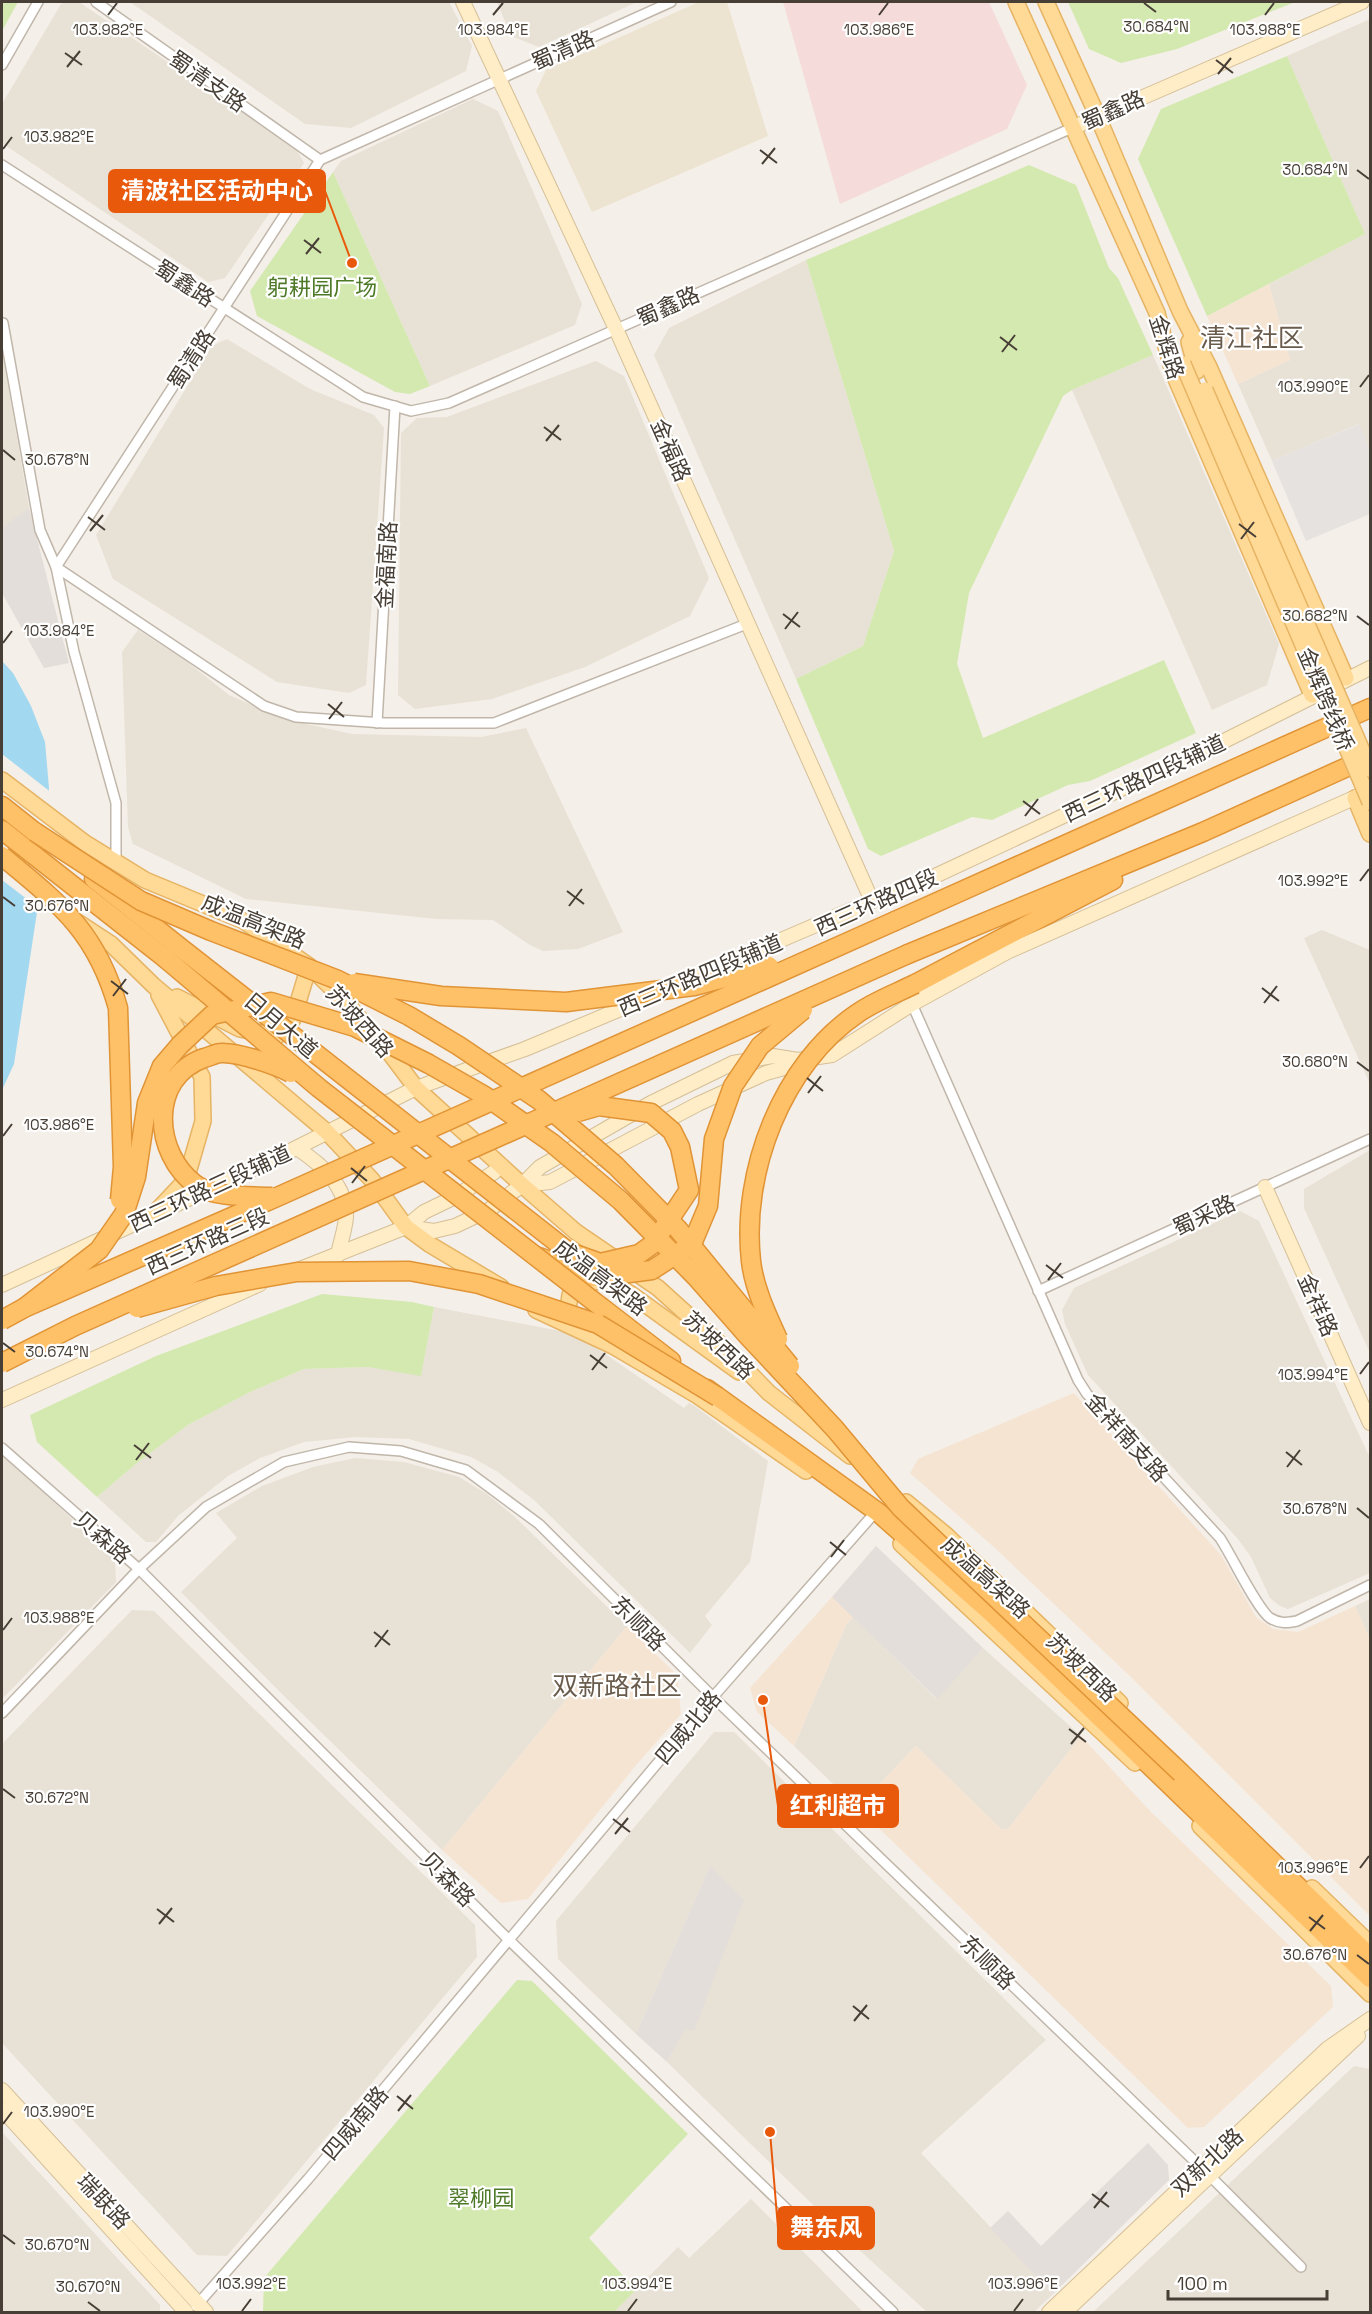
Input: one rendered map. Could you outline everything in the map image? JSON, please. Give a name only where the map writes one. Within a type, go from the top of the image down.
[{"type":"highway","name":"西三环路四段","points":[[402,1141],[1371,708]]},
{"type":"highway","points":[[505,1134],[908,954],[1203,832],[1371,756]]},
{"type":"highway","points":[[2,806],[569,1252],[600,1263],[639,1254],[653,1244],[690,1190],[680,1147],[672,1131],[651,1113],[599,1106],[505,1134]]},
{"type":"highway","name":"日月大道","points":[[2,830],[165,958],[319,1088],[532,1254]]},
{"type":"highway","name":"成温高架路","points":[[35,832],[141,901],[338,980],[409,1016],[459,1046],[539,1100],[616,1166],[677,1228],[788,1362],[835,1428]]},
{"type":"highway","points":[[788,1362],[766,1312],[751,1264],[749,1227],[758,1169],[771,1124],[788,1091],[812,1056],[832,1034],[859,1012],[999,942],[1203,832]]},
{"type":"highway","points":[[2,856],[64,908],[96,950],[111,982],[118,1008],[123,1167],[120,1199],[114,1222],[101,1247]]},
{"type":"highway","points":[[338,980],[441,996],[566,1002],[694,986],[820,953]]},
{"type":"highway","points":[[532,1254],[593,1276],[614,1275],[652,1269],[692,1244],[708,1206],[714,1139],[733,1086],[760,1046],[820,995]]},
{"type":"highway","points":[[24,1308],[101,1247],[124,1214],[136,1177],[147,1103],[162,1066],[180,1045],[212,1015],[271,1002],[355,1027],[429,1064],[485,1096],[552,1143],[621,1202],[697,1278],[835,1428],[909,1515],[1371,1957]]},
{"type":"highway","points":[[277,1197],[228,1196],[197,1186],[176,1166],[163,1136],[163,1108],[171,1082],[191,1063],[221,1053],[274,1064],[319,1088]]},
{"type":"highway","name":"西三环路三段","points":[[2,1363],[75,1326],[505,1134]]},
{"type":"highway","name":"西三环路三段","points":[[2,1320],[24,1308],[402,1141]]},
{"type":"highway","name":"成温高架路","points":[[532,1254],[718,1397],[888,1521],[994,1615],[1371,1978]]},
{"type":"highway","points":[[75,1326],[216,1286],[297,1272],[409,1271],[479,1284],[598,1324],[718,1397]]},
{"type":"main road","name":"金福路","points":[[463,2],[616,329],[872,901]]},
{"type":"main road","name":"金辉路","points":[[1016,2],[1157,314],[1173,372],[1312,695]]},
{"type":"main road","name":"金辉路","points":[[1046,2],[1098,117],[1180,311],[1209,367],[1347,678]]},
{"type":"main road","name":"蜀鑫路","points":[[1072,128],[1346,5],[1362,2]]},
{"type":"main road","points":[[1180,311],[1190,368]]},
{"type":"main road","points":[[1157,314],[1190,368]]},
{"type":"main road","name":"金辉跨线桥","points":[[1190,368],[1371,769]]},
{"type":"main road","name":"金辉跨线桥","points":[[1190,368],[1371,802]]},
{"type":"main road","name":"西三环路四段辅道","points":[[416,1089],[590,1023],[872,901],[890,897],[1226,740],[1312,695],[1371,668]]},
{"type":"main road","name":"苏坡西路","points":[[2,780],[84,843],[145,880],[244,921],[309,966],[339,995],[389,1052],[416,1089],[576,1232],[658,1288],[731,1354],[769,1393],[946,1535],[1371,1944]]},
{"type":"main road","points":[[406,1227],[434,1232],[455,1226],[489,1210],[522,1185],[540,1167],[651,1103],[733,1063],[772,1056],[798,1060],[831,1055],[912,1005],[1007,951],[1371,791]]},
{"type":"main road","points":[[1355,798],[1371,834]]},
{"type":"main road","name":"苏坡西路","points":[[2,866],[47,902],[111,944],[153,985],[327,1132],[372,1180],[406,1227],[429,1245],[540,1312],[613,1346],[698,1396],[872,1516],[1161,1788],[1371,1994]]},
{"type":"main road","points":[[153,985],[240,1029],[277,1036],[293,1019],[309,966]]},
{"type":"main road","points":[[151,1216],[186,1179],[203,1120],[202,1077],[153,985]]},
{"type":"main road","points":[[522,1185],[550,1182],[698,1104],[766,1073],[820,1057]]},
{"type":"main road","name":"西三环路三段辅道","points":[[2,1285],[297,1148],[416,1089]]},
{"type":"main road","points":[[297,1148],[332,1176],[342,1195],[346,1215],[338,1254]]},
{"type":"main road","points":[[2,1400],[241,1292],[406,1227],[424,1212],[453,1198],[493,1173],[501,1165]]},
{"type":"main road","name":"金祥路","points":[[1265,1187],[1370,1420]]},
{"type":"main road","points":[[576,1329],[568,1310],[570,1295],[576,1287],[597,1281],[612,1283],[632,1294],[769,1393]]},
{"type":"main road","name":"双新北路","points":[[1048,2313],[1371,2021]]},
{"type":"main road","name":"瑞联路","points":[[2,2090],[195,2310]]},
{"type":"main road","name":"瑞联路","points":[[2,2109],[195,2310]]},
{"type":"main road","name":"双新北路","points":[[1065,2313],[1205,2171]]},
{"type":"street","points":[[2,65],[38,2]]},
{"type":"street","name":"蜀清支路","points":[[96,2],[320,160]]},
{"type":"street","name":"蜀清路","points":[[56,567],[320,160],[671,2]]},
{"type":"street","name":"蜀鑫路","points":[[2,165],[363,397],[411,411],[449,403],[1072,128]]},
{"type":"street","points":[[3,323],[40,530],[56,567],[74,652],[116,802],[116,862]]},
{"type":"street","name":"金福南路","points":[[377,723],[395,406]]},
{"type":"street","points":[[56,567],[264,706],[296,717],[377,723],[494,723],[749,623]]},
{"type":"street","name":"金祥南支路","points":[[912,1005],[1078,1380],[1087,1394],[1220,1538],[1268,1617],[1287,1623],[1297,1621],[1371,1585]]},
{"type":"street","name":"蜀采路","points":[[1038,1291],[1371,1139]]},
{"type":"street","name":"东顺路","points":[[2,1713],[139,1569],[206,1507],[284,1462],[349,1447],[401,1451],[466,1470],[539,1524],[713,1697],[1205,2171],[1301,2267]]},
{"type":"street","name":"贝森路","points":[[2,1448],[139,1569],[509,1940],[892,2313]]},
{"type":"street","name":"四威北路","points":[[509,1940],[713,1697],[872,1516]]},
{"type":"street","name":"四威南路","points":[[195,2310],[509,1940]]},
{"type":"shaded area","points":[[79,2],[296,149],[304,163],[225,278],[208,282],[2,143],[2,104],[61,4]]},
{"type":"shaded area","points":[[130,2],[449,2],[472,46],[466,71],[351,128],[305,124]]},
{"type":"shaded area","points":[[497,2],[637,2],[539,47],[511,36]]},
{"type":"shaded area","points":[[699,2],[727,2],[768,136],[592,212],[536,91],[546,70]]},
{"type":"shaded area","points":[[783,2],[989,2],[1027,85],[1007,129],[840,204]]},
{"type":"shaded area","points":[[1370,19],[1370,451],[1358,424],[1272,461],[1238,384],[1290,360],[1269,284],[1365,234],[1287,56]]},
{"type":"shaded area","points":[[473,99],[498,111],[582,304],[575,325],[430,386],[333,172],[341,161]]},
{"type":"shaded area","points":[[806,260],[894,551],[863,646],[796,679],[654,355],[669,328]]},
{"type":"shaded area","points":[[1269,284],[1290,360],[1238,384],[1207,316]]},
{"type":"shaded area","points":[[227,339],[310,389],[374,415],[384,428],[366,685],[349,693],[277,682],[113,579],[96,535],[212,346]]},
{"type":"shaded area","points":[[2,350],[29,508],[4,528],[2,527]]},
{"type":"shaded area","points":[[1153,355],[1279,644],[1267,685],[1212,710],[1072,390]]},
{"type":"shaded area","points":[[596,361],[624,376],[709,578],[690,616],[585,667],[492,699],[415,709],[398,695],[401,433],[417,418],[447,417]]},
{"type":"shaded area","points":[[1359,424],[1370,451],[1370,514],[1306,541],[1272,461]]},
{"type":"shaded area","points":[[29,508],[69,663],[44,668],[2,593],[2,528]]},
{"type":"shaded area","points":[[138,630],[186,661],[229,695],[284,719],[352,734],[481,737],[526,728],[623,932],[578,949],[543,951],[493,920],[436,919],[246,899],[133,844],[128,827],[122,652]]},
{"type":"shaded area","points":[[1322,930],[1370,950],[1370,1084],[1304,938]]},
{"type":"shaded area","points":[[1370,1150],[1370,1353],[1304,1208],[1304,1189]]},
{"type":"shaded area","points":[[1240,1211],[1259,1221],[1370,1458],[1370,1573],[1288,1609],[1270,1598],[1251,1557],[1238,1539],[1088,1375],[1065,1324],[1062,1310],[1074,1288]]},
{"type":"shaded area","points":[[434,1307],[576,1334],[684,1408],[689,1403],[696,1407],[768,1461],[750,1562],[705,1616],[712,1625],[690,1653],[535,1501],[498,1472],[471,1457],[409,1439],[356,1437],[304,1442],[260,1458],[228,1476],[178,1516],[156,1542],[146,1542],[97,1497],[137,1463],[188,1425],[250,1392],[304,1369],[368,1367],[421,1375]]},
{"type":"shaded area","points":[[1074,1393],[1221,1555],[1256,1617],[1273,1629],[1298,1632],[1355,1606],[1370,1639],[1370,1916],[1134,1680],[996,1549],[910,1473],[918,1459]]},
{"type":"shaded area","points":[[2,1453],[115,1560],[116,1582],[2,1699]]},
{"type":"shaded area","points":[[355,1458],[404,1462],[459,1477],[487,1494],[515,1517],[627,1626],[442,1850],[181,1592],[237,1538],[216,1513],[262,1486],[313,1467]]},
{"type":"shaded area","points":[[876,1546],[983,1648],[937,1699],[832,1597]]},
{"type":"shaded area","points":[[832,1597],[853,1617],[846,1625],[794,1746],[757,1712],[750,1688]]},
{"type":"shaded area","points":[[1370,1599],[1370,1639],[1355,1606]]},
{"type":"shaded area","points":[[132,1610],[154,1611],[475,1925],[477,1957],[227,2256],[197,2255],[2,2043],[2,1744]]},
{"type":"shaded area","points":[[853,1617],[936,1699],[983,1648],[1081,1736],[1008,1829],[1001,1829],[916,1746],[857,1807],[794,1746],[846,1625]]},
{"type":"shaded area","points":[[627,1626],[677,1675],[681,1714],[637,1764],[528,1899],[501,1903],[442,1850]]},
{"type":"shaded area","points":[[714,1732],[734,1732],[1046,2040],[921,2153],[1053,2294],[1034,2312],[927,2312],[855,2246],[667,2062],[685,2028],[694,2031],[710,1866],[636,2034],[558,1959],[556,1921]]},
{"type":"shaded area","points":[[1081,1736],[1150,1811],[1331,1986],[1333,2007],[1204,2127],[1188,2128],[857,1807],[916,1746],[1001,1829],[1008,1829]]},
{"type":"shaded area","points":[[710,1866],[744,1900],[694,2031],[685,2029],[667,2062],[636,2034]]},
{"type":"shaded area","points":[[1354,2066],[1370,2069],[1370,2312],[1093,2312]]},
{"type":"shaded area","points":[[2,2132],[160,2305],[160,2312],[2,2312]]},
{"type":"shaded area","points":[[1148,2143],[1168,2165],[1169,2180],[1053,2294],[990,2228],[1008,2211],[1041,2246]]},
{"type":"shaded area","points":[[751,2199],[863,2312],[614,2312],[678,2247],[689,2258]]},
{"type":"green space","points":[[2,2],[18,2],[2,31]]},
{"type":"green space","points":[[1068,2],[1295,2],[1177,49],[1121,63],[1089,49]]},
{"type":"green space","points":[[1287,56],[1365,234],[1207,316],[1138,159],[1161,109]]},
{"type":"green space","points":[[1029,165],[1076,185],[1109,268],[1118,278],[1153,355],[1063,396],[969,593],[957,664],[983,738],[1164,660],[1196,733],[1090,781],[1068,785],[992,820],[972,817],[881,856],[868,849],[796,679],[863,646],[894,551],[806,260]]},
{"type":"green space","name":"躬耕园广场","points":[[333,172],[430,386],[410,394],[395,392],[257,316],[250,291]]},
{"type":"green space","points":[[322,1294],[412,1302],[434,1307],[421,1376],[368,1367],[304,1369],[250,1392],[188,1425],[137,1463],[97,1497],[37,1442],[30,1415],[156,1356]]},
{"type":"green space","name":"翠柳园","points":[[517,1980],[532,1981],[688,2134],[589,2238],[636,2290],[614,2312],[263,2312],[264,2278]]},
{"type":"water","points":[[2,661],[13,673],[31,706],[45,742],[49,788],[37,912],[14,1064],[2,1090]]},
{"type":"pier","points":[[2,754],[52,793],[41,910],[2,880]]},
{"type":"place","name":"清波社区活动中心","points":[[352,263]]},
{"type":"place","name":"红利超市","points":[[763,1700]]},
{"type":"place","name":"舞东风","points":[[770,2132]]},
{"type":"district","name":"清江社区","points":[[1252,338]]},
{"type":"district","name":"双新路社区","points":[[617,1686]]}]
